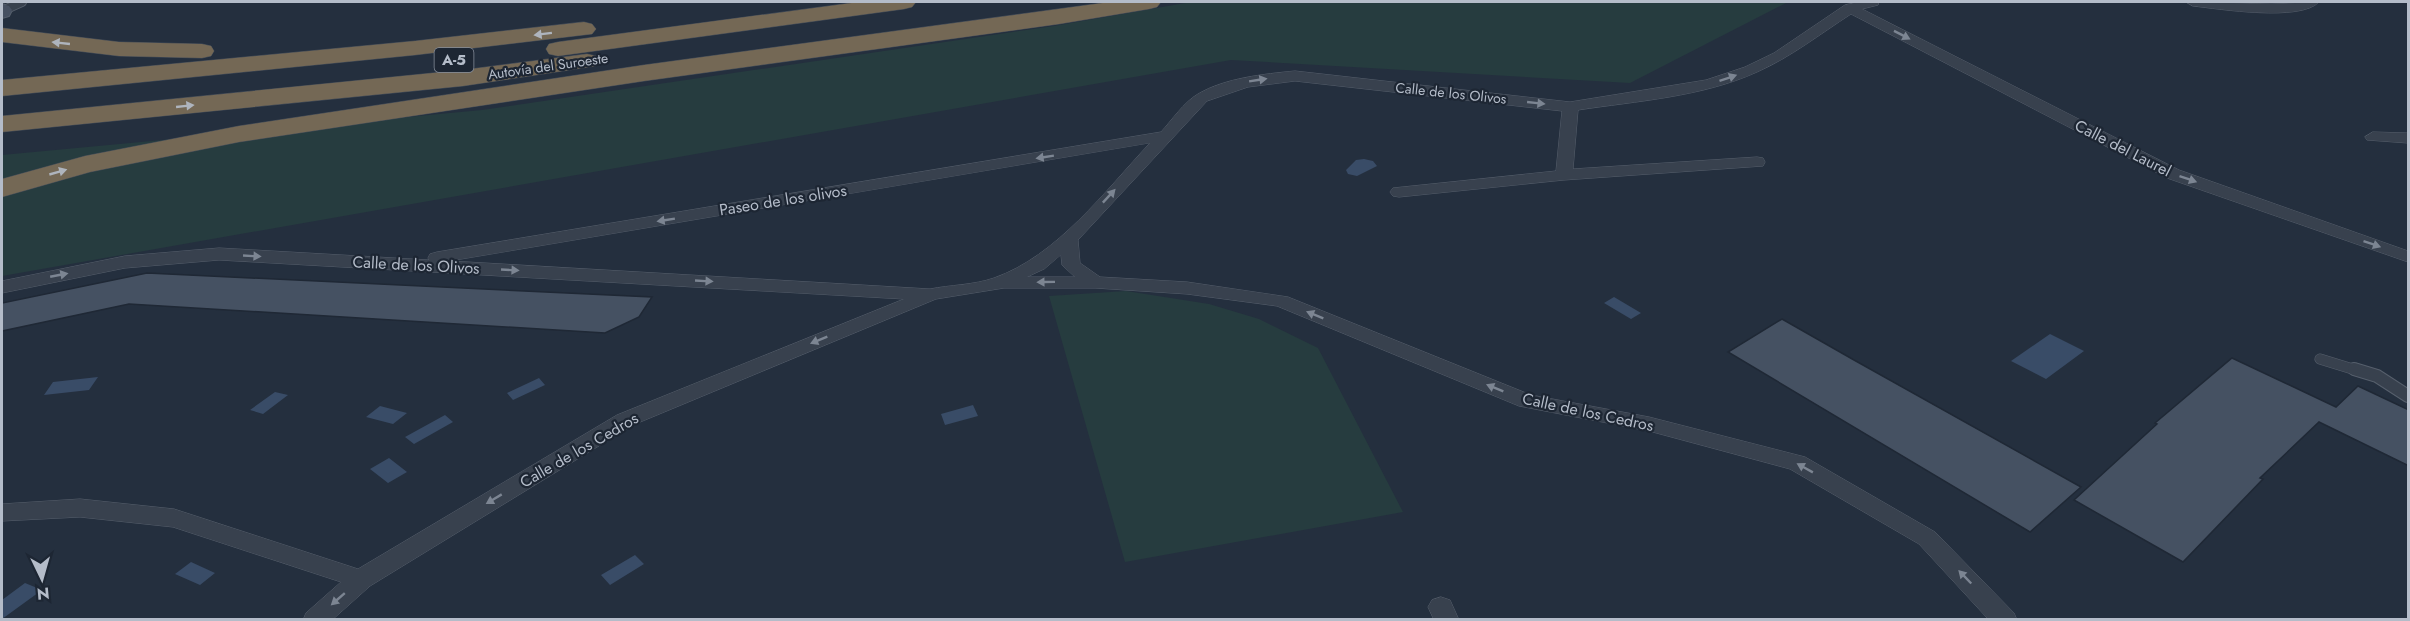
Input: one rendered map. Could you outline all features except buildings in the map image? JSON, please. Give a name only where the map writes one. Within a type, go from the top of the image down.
[{"type":"highway","points":[[2,88],[507,38],[809,2]]},
{"type":"highway","name":"Autovía del Suroeste","points":[[2,104],[509,55],[904,2]]},
{"type":"highway","name":"Autovía del Suroeste","points":[[2,124],[463,78],[1022,2]]},
{"type":"highway","points":[[463,78],[550,73],[1116,2]]},
{"type":"highway","points":[[2,188],[85,164],[156,149],[644,73],[1047,19],[1149,2]]},
{"type":"highway","points":[[2,35],[119,49],[196,51],[342,47],[455,37],[507,38]]},
{"type":"highway","points":[[2,141],[233,120],[610,75],[644,73]]},
{"type":"street","name":"Calle de los Olivos","points":[[997,284],[1037,265],[1069,239],[1202,98],[1228,86],[1268,78],[1295,76],[1570,107],[1708,84],[1750,70],[1779,56],[1850,8],[1874,2]]},
{"type":"street","points":[[2193,2],[2242,7],[2302,6],[2312,2]]},
{"type":"street","name":"Calle del Laurel","points":[[1850,8],[2173,174],[2409,257]]},
{"type":"street","points":[[1564,175],[1570,107]]},
{"type":"street","name":"Paseo de los olivos","points":[[401,264],[1165,136]]},
{"type":"street","points":[[2373,137],[2409,138]]},
{"type":"street","points":[[1399,192],[1564,175],[1757,162]]},
{"type":"street","points":[[1069,239],[1071,265],[1095,282]]},
{"type":"street","name":"Calle de los Olivos","points":[[2,286],[125,262],[219,254],[932,294]]},
{"type":"street","name":"Calle de los Cedros","points":[[997,284],[1095,282],[1187,288],[1281,301],[1527,401],[1649,424],[1797,463],[1927,538],[2006,620]]},
{"type":"street","points":[[932,294],[997,284]]},
{"type":"street","points":[[834,289],[857,304],[856,324]]},
{"type":"street","name":"Calle de los Cedros","points":[[315,620],[361,579],[625,420],[932,294]]},
{"type":"street","points":[[2,513],[80,508],[174,518],[361,579]]},
{"type":"lane","points":[[2,11],[22,2]]},
{"type":"lane","points":[[2320,359],[2377,376],[2409,396]]},
{"type":"green space","points":[[1191,2],[1788,2],[1630,83],[1231,60],[2,276],[2,155],[482,110],[1054,26]]},
{"type":"green space","points":[[1126,291],[1209,304],[1259,319],[1318,348],[1403,512],[1125,562],[1049,296]]},
{"type":"water","points":[[1356,160],[1373,161],[1377,166],[1357,176],[1348,174],[1346,170]]},
{"type":"water","points":[[1614,297],[1641,313],[1631,319],[1604,303]]},
{"type":"water","points":[[2050,334],[2084,351],[2046,379],[2011,361]]},
{"type":"water","points":[[98,377],[89,390],[44,395],[53,382]]},
{"type":"water","points":[[539,378],[545,385],[513,400],[507,393]]},
{"type":"water","points":[[275,392],[288,395],[263,414],[250,410]]},
{"type":"water","points":[[973,405],[978,416],[945,425],[941,414]]},
{"type":"water","points":[[380,406],[407,413],[393,424],[366,417]]},
{"type":"water","points":[[445,415],[453,422],[414,444],[405,437]]},
{"type":"water","points":[[389,458],[407,472],[388,483],[370,469]]},
{"type":"water","points":[[635,555],[644,564],[610,585],[601,575]]},
{"type":"water","points":[[191,562],[215,573],[200,585],[175,574]]},
{"type":"water","points":[[25,583],[42,590],[2,619],[2,600]]}]
